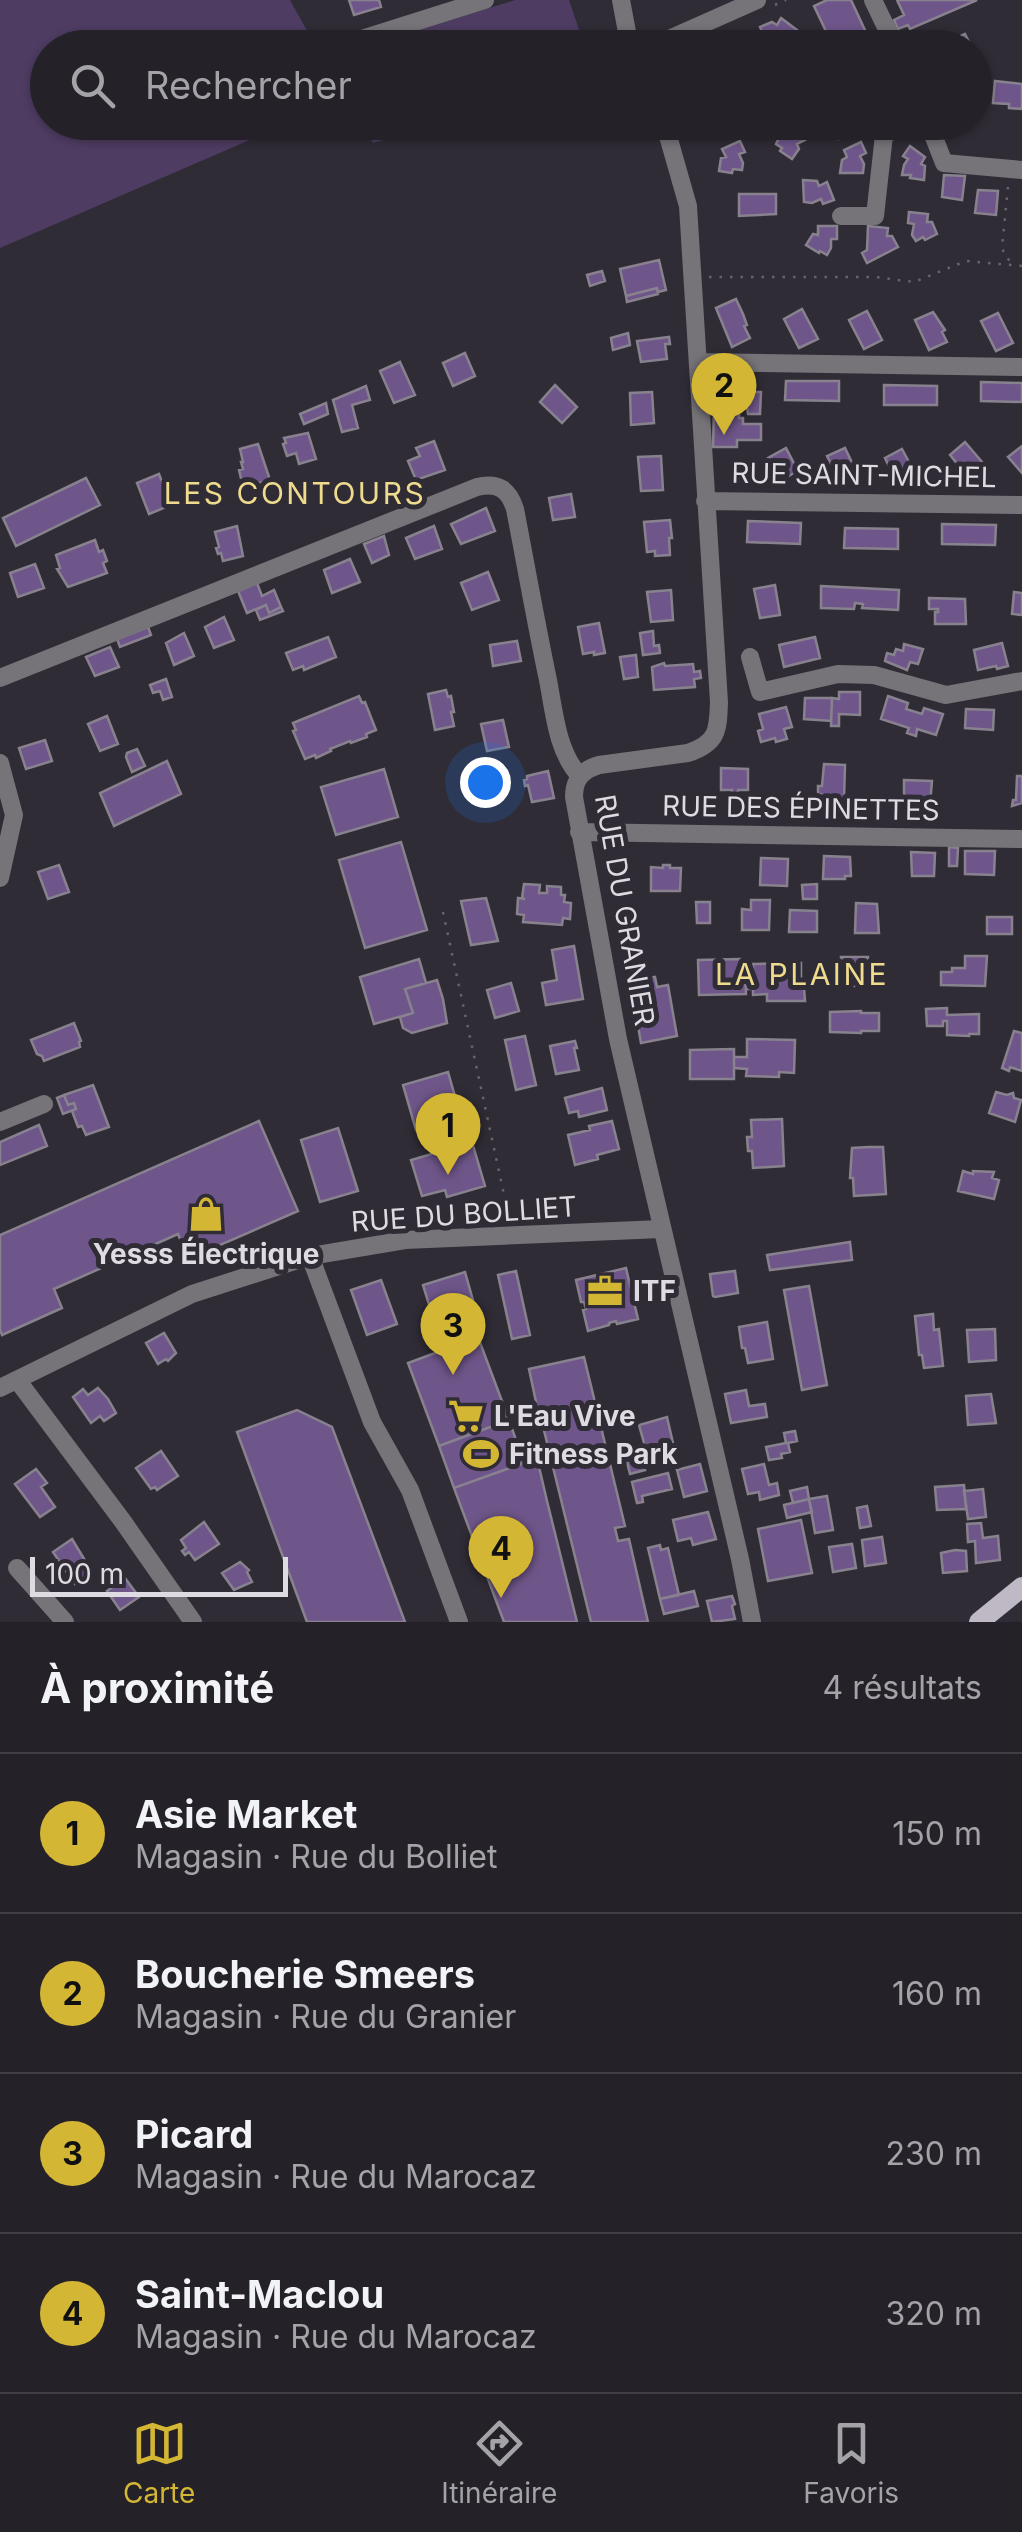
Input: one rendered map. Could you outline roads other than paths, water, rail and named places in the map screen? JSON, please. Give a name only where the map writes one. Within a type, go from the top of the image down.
[{"type":"main road","points":[[979,1622],[1022,1587]]},
{"type":"main road","points":[[987,1622],[1000,1604]]},
{"type":"street","points":[[390,30],[485,0]]},
{"type":"street","points":[[621,0],[627,30]]},
{"type":"street","points":[[690,30],[757,0]]},
{"type":"street","points":[[874,0],[888,30]]},
{"type":"street","name":"RUE DU GRANIER","points":[[669,140],[688,206],[694,277],[718,724],[716,733],[702,748],[587,768],[579,776],[574,791],[618,1039],[752,1622]]},
{"type":"street","points":[[841,216],[875,216],[884,140]]},
{"type":"street","points":[[935,140],[944,163],[1016,169]]},
{"type":"street","points":[[698,362],[1022,367]]},
{"type":"street","points":[[0,678],[478,487],[498,486],[510,494],[516,510],[560,739],[567,760],[579,776]]},
{"type":"street","name":"RUE SAINT-MICHEL","points":[[705,500],[1022,505]]},
{"type":"street","points":[[750,657],[760,692],[838,674],[874,675],[946,695],[1022,682]]},
{"type":"street","points":[[0,762],[14,815],[0,878]]},
{"type":"street","name":"RUE DES ÉPINETTES","points":[[579,832],[1022,839]]},
{"type":"street","points":[[0,1122],[44,1104]]},
{"type":"street","name":"RUE DU BOLLIET","points":[[9,1384],[192,1294],[310,1256],[405,1240],[661,1229]]},
{"type":"street","points":[[310,1256],[372,1422],[410,1490],[459,1622]]},
{"type":"street","points":[[9,1384],[124,1523],[192,1622]]},
{"type":"street","points":[[17,1568],[65,1622]]},
{"type":"place","name":"Boucherie Smeers","points":[[724,435]]},
{"type":"place","name":"Asie Market","points":[[448,1175]]},
{"type":"place","name":"Yesss Électrique","points":[[206,1214]]},
{"type":"place","name":"ITF","points":[[605,1291]]},
{"type":"place","name":"Picard","points":[[453,1375]]},
{"type":"place","name":"L'Eau Vive","points":[[466,1416]]},
{"type":"place","name":"Fitness Park","points":[[481,1454]]},
{"type":"place","name":"Saint-Maclou","points":[[501,1598]]},
{"type":"district","name":"LES CONTOURS","points":[[295,494]]},
{"type":"district","name":"LA PLAINE","points":[[802,975]]}]
